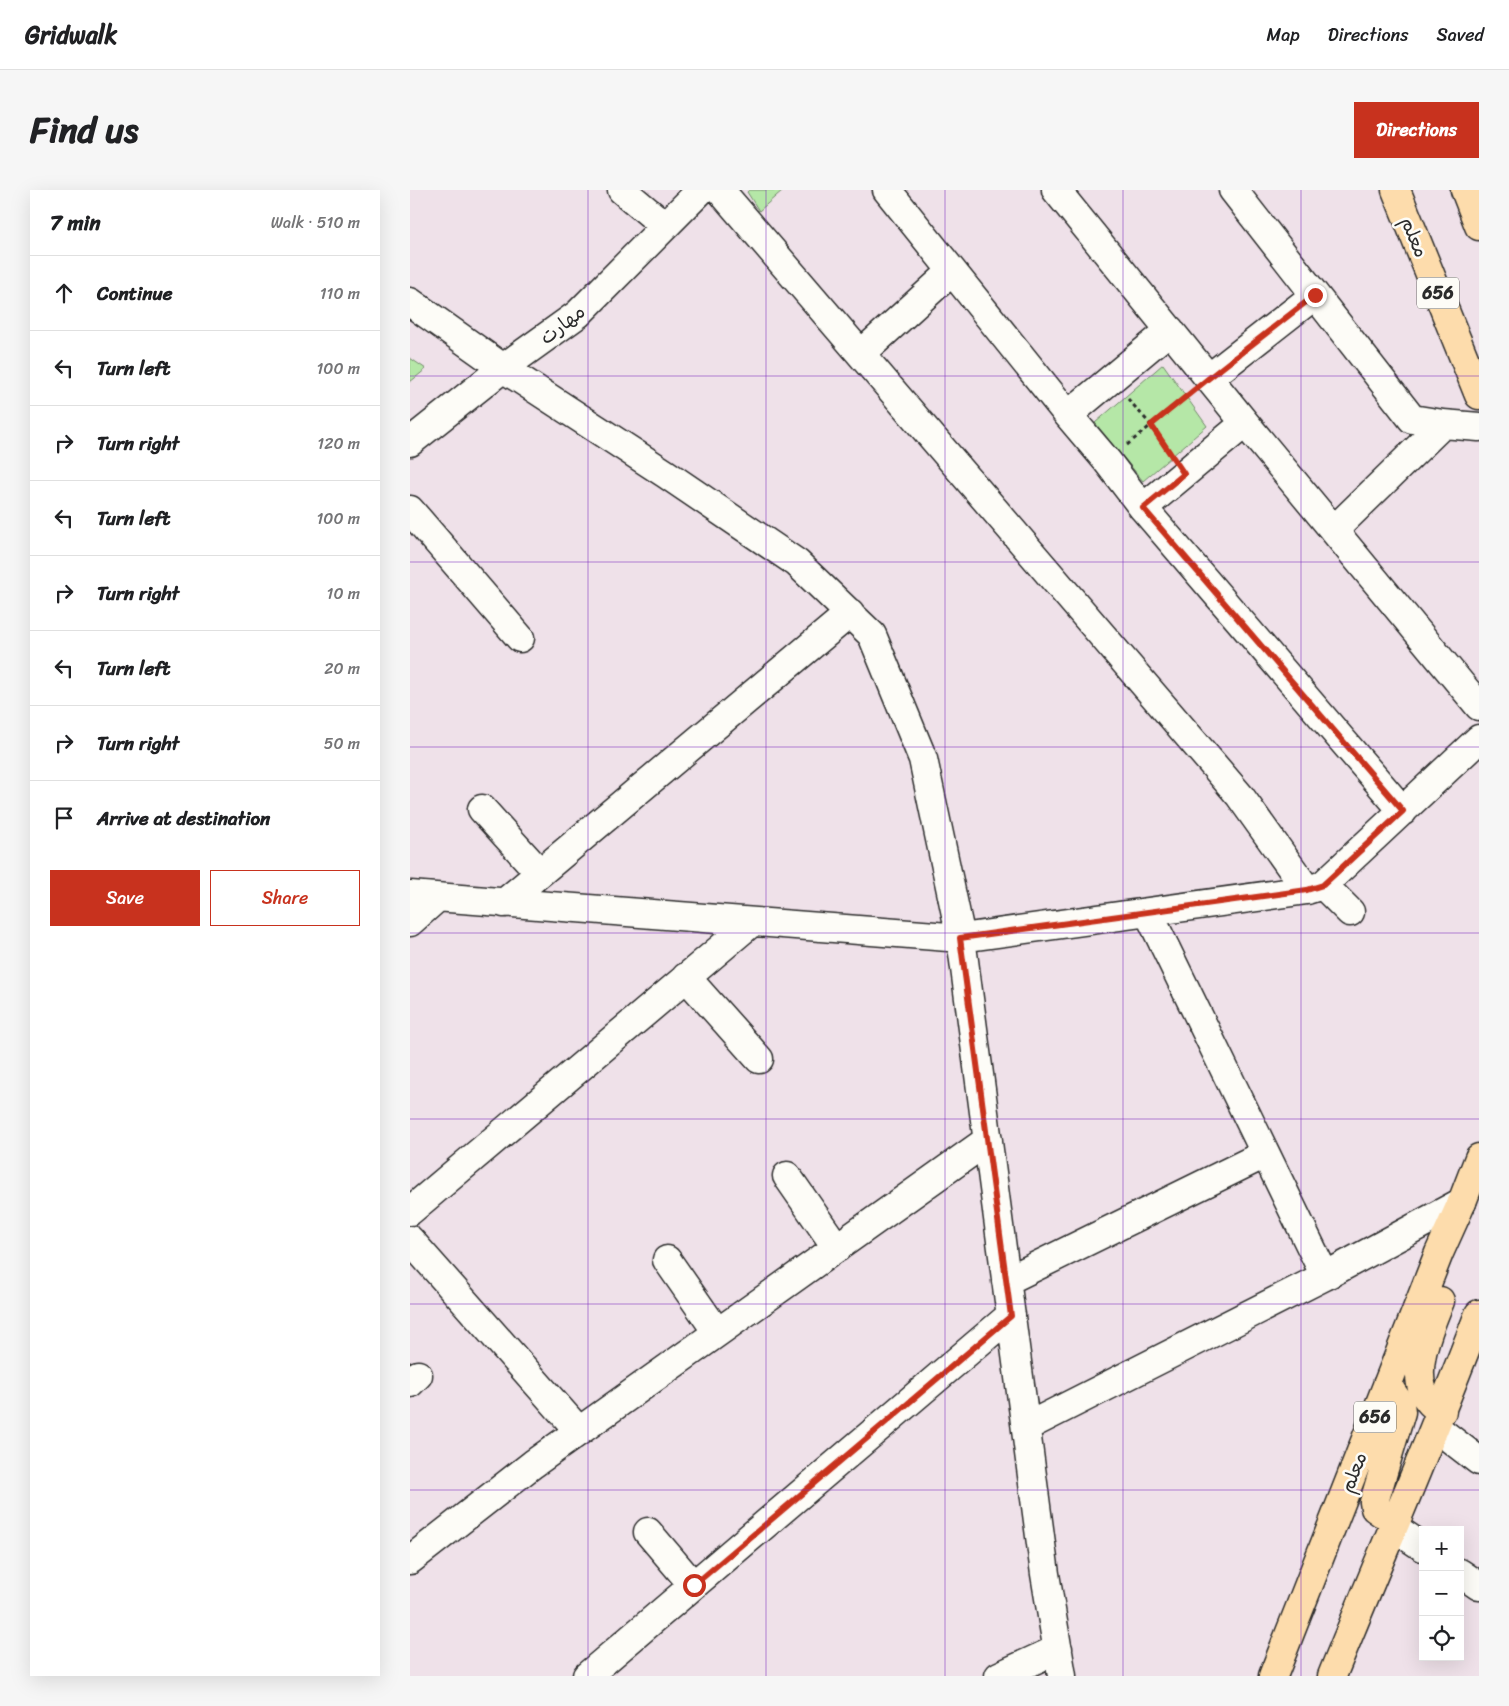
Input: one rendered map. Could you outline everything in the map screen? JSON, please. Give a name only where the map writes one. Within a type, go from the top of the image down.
[{"type":"main road","name":"معلم","points":[[1396,190],[1479,395]]},
{"type":"main road","points":[[1465,190],[1479,226]]},
{"type":"main road","name":"معلم","points":[[1273,1676],[1439,1253],[1479,1158]]},
{"type":"main road","points":[[1439,1253],[1443,1276],[1442,1296],[1420,1361],[1421,1385],[1439,1419]]},
{"type":"main road","points":[[1332,1676],[1439,1419],[1479,1314]]},
{"type":"main road","points":[[1387,1385],[1400,1404],[1401,1412],[1374,1502],[1375,1508],[1395,1523]]},
{"type":"street","points":[[622,190],[666,226]]},
{"type":"street","name":"مهارت","points":[[410,442],[503,368],[578,314],[701,190]]},
{"type":"street","points":[[720,190],[1240,796],[1315,887],[1350,912]]},
{"type":"street","points":[[886,190],[1107,461],[1143,508],[1403,811]]},
{"type":"street","points":[[1056,190],[1245,423],[1479,706]]},
{"type":"street","points":[[1233,190],[1412,419],[1479,427]]},
{"type":"street","points":[[861,354],[951,272]]},
{"type":"street","points":[[1209,378],[1315,295]]},
{"type":"street","points":[[410,302],[503,368],[666,474],[797,563],[872,636],[923,759],[960,938],[1046,1574],[1062,1676]]},
{"type":"street","points":[[1068,415],[1170,330]]},
{"type":"street","points":[[1143,508],[1245,423]]},
{"type":"street","points":[[1334,530],[1443,424]]},
{"type":"street","points":[[410,510],[520,638]]},
{"type":"street","points":[[504,903],[850,613]]},
{"type":"street","points":[[410,895],[960,938],[1148,912],[1315,887],[1403,811],[1479,739]]},
{"type":"street","points":[[482,809],[540,873]]},
{"type":"street","points":[[410,922],[437,898]]},
{"type":"street","points":[[1148,912],[1325,1276]]},
{"type":"street","points":[[410,1211],[752,922]]},
{"type":"street","points":[[686,977],[759,1059]]},
{"type":"street","points":[[410,1560],[533,1464],[988,1140]]},
{"type":"street","points":[[1006,1280],[1265,1154]]},
{"type":"street","points":[[787,1176],[837,1248]]},
{"type":"street","points":[[1026,1427],[1325,1276],[1462,1202]]},
{"type":"street","points":[[410,1240],[579,1431]]},
{"type":"street","points":[[667,1260],[717,1332]]},
{"type":"street","points":[[587,1676],[1011,1316]]},
{"type":"street","points":[[1439,1419],[1479,1461]]},
{"type":"street","points":[[1395,1523],[1419,1544]]},
{"type":"street","points":[[648,1532],[694,1585]]},
{"type":"street","points":[[1464,1576],[1479,1586]]},
{"type":"street","points":[[999,1676],[1058,1650]]},
{"type":"path","points":[[1107,461],[1209,378]]},
{"type":"path","points":[[1110,380],[1151,425],[1184,474]]},
{"type":"green space","points":[[749,190],[783,190],[759,211],[747,192]]},
{"type":"green space","points":[[410,358],[426,369],[410,382]]},
{"type":"green space","points":[[1163,364],[1207,426],[1143,481],[1095,423]]},
{"type":"route","points":[[694,1585],[1011,1316],[960,938],[1307,890],[1323,885],[1403,811],[1143,508],[1184,474],[1151,425],[1315,295]]}]
